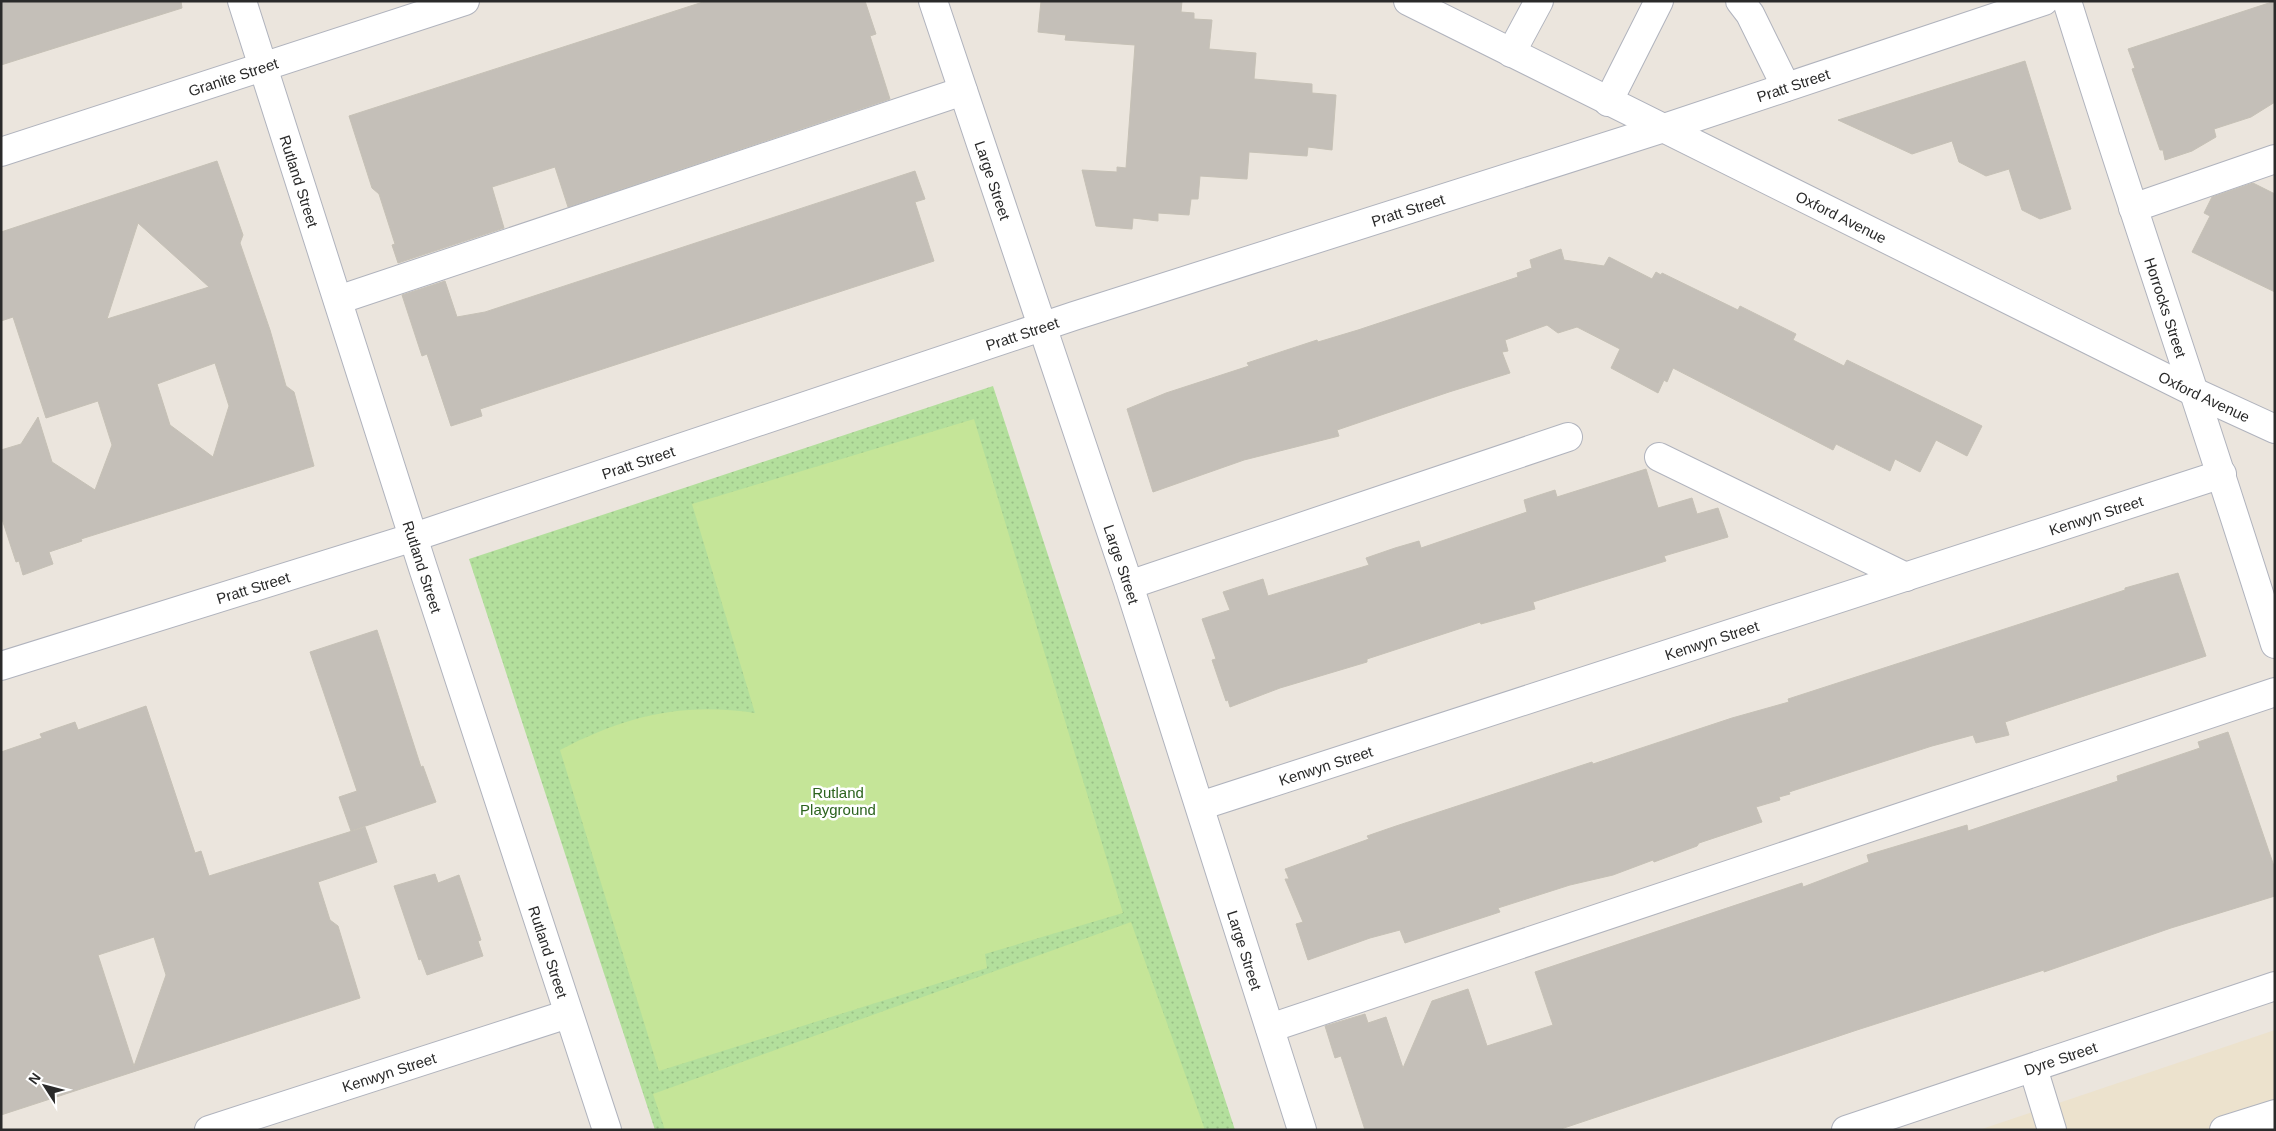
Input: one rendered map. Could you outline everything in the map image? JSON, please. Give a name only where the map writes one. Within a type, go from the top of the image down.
[{"type":"street","name":"Rutland Street","points":[[242,1],[607,1130]]},
{"type":"street","name":"Granite Street","points":[[1,152],[465,1]]},
{"type":"street","name":"Large Street","points":[[933,1],[1129,585],[1302,1130]]},
{"type":"street","name":"Oxford Avenue","points":[[1408,1],[1661,129],[2192,391],[2275,430]]},
{"type":"street","points":[[1511,53],[1539,1]]},
{"type":"street","points":[[1608,102],[1659,1]]},
{"type":"street","points":[[1740,1],[1750,14],[1786,87]]},
{"type":"street","name":"Pratt Street","points":[[1,666],[414,537],[1042,326],[1661,129],[2044,1]]},
{"type":"street","name":"Horrocks Street","points":[[2067,1],[2192,391],[2222,474],[2275,644]]},
{"type":"street","points":[[338,300],[963,91]]},
{"type":"street","points":[[2133,208],[2275,159]]},
{"type":"street","points":[[1129,585],[1568,437]]},
{"type":"street","points":[[1660,457],[1906,577]]},
{"type":"street","name":"Kenwyn Street","points":[[1200,806],[2222,474]]},
{"type":"street","points":[[1270,1028],[2275,692]]},
{"type":"street","name":"Dyre Street","points":[[1846,1130],[2275,986]]},
{"type":"street","name":"Kenwyn Street","points":[[209,1130],[568,1014]]},
{"type":"street","points":[[2033,1068],[2052,1130]]},
{"type":"street","points":[[2224,1130],[2275,1114]]},
{"type":"shaded area","points":[[2275,1030],[2275,1130],[1979,1130]]},
{"type":"green space","name":"Rutland Playground","points":[[993,386],[1235,1130],[655,1130],[469,559]]},
{"type":"green space","points":[[974,419],[1123,913],[985,954],[987,968],[659,1071],[560,750],[608,728],[654,715],[703,709],[755,713],[692,504]]},
{"type":"green space","points":[[1131,922],[1205,1130],[665,1130],[653,1094]]},
{"type":"building","points":[[1,1],[181,1],[182,8],[1,65]]},
{"type":"building","points":[[706,1],[865,1],[876,34],[870,36],[890,99],[568,207],[555,167],[492,187],[504,228],[398,263],[392,245],[395,244],[379,194],[372,188],[349,116]]},
{"type":"building","points":[[1041,1],[1182,1],[1181,12],[1194,13],[1194,19],[1212,20],[1209,49],[1256,53],[1254,79],[1312,84],[1312,93],[1336,95],[1332,150],[1308,147],[1307,156],[1249,152],[1247,179],[1200,176],[1198,199],[1191,199],[1189,215],[1158,213],[1158,221],[1133,218],[1132,229],[1096,226],[1082,170],[1117,172],[1117,167],[1126,168],[1135,45],[1065,40],[1066,35],[1038,32]]},
{"type":"building","points":[[2275,1],[2275,102],[2251,117],[2214,129],[2216,137],[2192,151],[2165,160],[2163,150],[2160,150],[2132,69],[2135,68],[2128,49]]},
{"type":"building","points":[[2025,61],[2071,209],[2040,219],[2022,210],[2009,169],[1986,176],[1959,162],[1952,141],[1912,154],[1838,120]]},
{"type":"building","points":[[217,161],[243,235],[240,243],[270,330],[286,386],[294,392],[314,466],[81,539],[82,541],[49,552],[53,564],[23,575],[19,561],[16,562],[1,516],[1,450],[21,444],[38,417],[52,462],[95,490],[112,445],[98,401],[46,418],[13,317],[1,321],[1,232]],"holes":[[[138,223],[209,287],[107,319]],[[215,363],[229,406],[213,457],[170,425],[157,384]]]},
{"type":"building","points":[[915,171],[925,199],[915,202],[934,261],[480,409],[482,416],[451,426],[427,354],[422,356],[402,295],[445,281],[457,317],[485,312]]},
{"type":"building","points":[[2253,183],[2275,194],[2275,292],[2192,252],[2210,216],[2204,213],[2212,197]]},
{"type":"building","points":[[1561,249],[1564,260],[1604,266],[1609,257],[1652,279],[1656,272],[1661,275],[1662,273],[1738,310],[1740,306],[1796,334],[1793,340],[1844,366],[1847,360],[1982,426],[1967,456],[1936,440],[1920,472],[1895,459],[1890,471],[1836,444],[1833,450],[1673,368],[1667,382],[1664,380],[1658,393],[1611,368],[1620,349],[1577,327],[1558,333],[1547,325],[1505,340],[1508,351],[1502,352],[1510,373],[1337,430],[1339,436],[1244,460],[1153,492],[1127,409],[1166,393],[1249,366],[1247,363],[1317,340],[1318,342],[1358,330],[1518,277],[1517,273],[1532,268],[1530,260]]},
{"type":"building","points":[[1646,469],[1658,508],[1692,498],[1697,514],[1718,508],[1728,537],[1664,556],[1666,561],[1533,602],[1535,609],[1481,624],[1480,622],[1367,659],[1367,662],[1280,688],[1230,707],[1228,700],[1226,701],[1212,660],[1216,659],[1202,619],[1230,610],[1223,592],[1263,579],[1268,596],[1369,565],[1366,558],[1395,548],[1419,541],[1421,548],[1527,512],[1524,500],[1555,490],[1557,497]]},
{"type":"building","points":[[2178,573],[2206,656],[2005,722],[2009,735],[1976,743],[1973,735],[1932,746],[1789,792],[1790,794],[1779,797],[1780,800],[1756,807],[1762,822],[1699,843],[1697,846],[1654,862],[1653,860],[1613,875],[1570,885],[1498,908],[1500,912],[1405,943],[1400,930],[1370,938],[1308,960],[1296,924],[1303,922],[1285,879],[1289,879],[1285,869],[1369,839],[1367,836],[1396,826],[1592,762],[1593,764],[1732,718],[1789,702],[1788,699],[2125,590],[2125,588]]},
{"type":"building","points":[[377,630],[421,767],[423,766],[436,802],[351,831],[339,797],[357,791],[310,652]]},
{"type":"building","points":[[146,706],[195,853],[201,851],[209,876],[365,827],[377,862],[318,882],[330,920],[338,926],[360,998],[1,1115],[1,752],[42,738],[40,734],[75,722],[78,730]],"holes":[[[154,937],[166,975],[134,1066],[98,955]]]},
{"type":"building","points":[[2228,732],[2275,869],[2275,896],[2171,928],[2044,972],[2044,970],[1857,1030],[1558,1130],[1365,1130],[1341,1056],[1335,1058],[1325,1026],[1365,1014],[1368,1023],[1386,1017],[1403,1068],[1432,1001],[1468,989],[1487,1046],[1553,1025],[1535,972],[1802,883],[1803,887],[1869,862],[1867,855],[1967,825],[1968,831],[2118,781],[2117,776],[2200,748],[2198,742]]},
{"type":"building","points":[[435,874],[438,883],[459,875],[481,940],[478,941],[483,956],[427,975],[421,959],[419,960],[394,886]]}]
